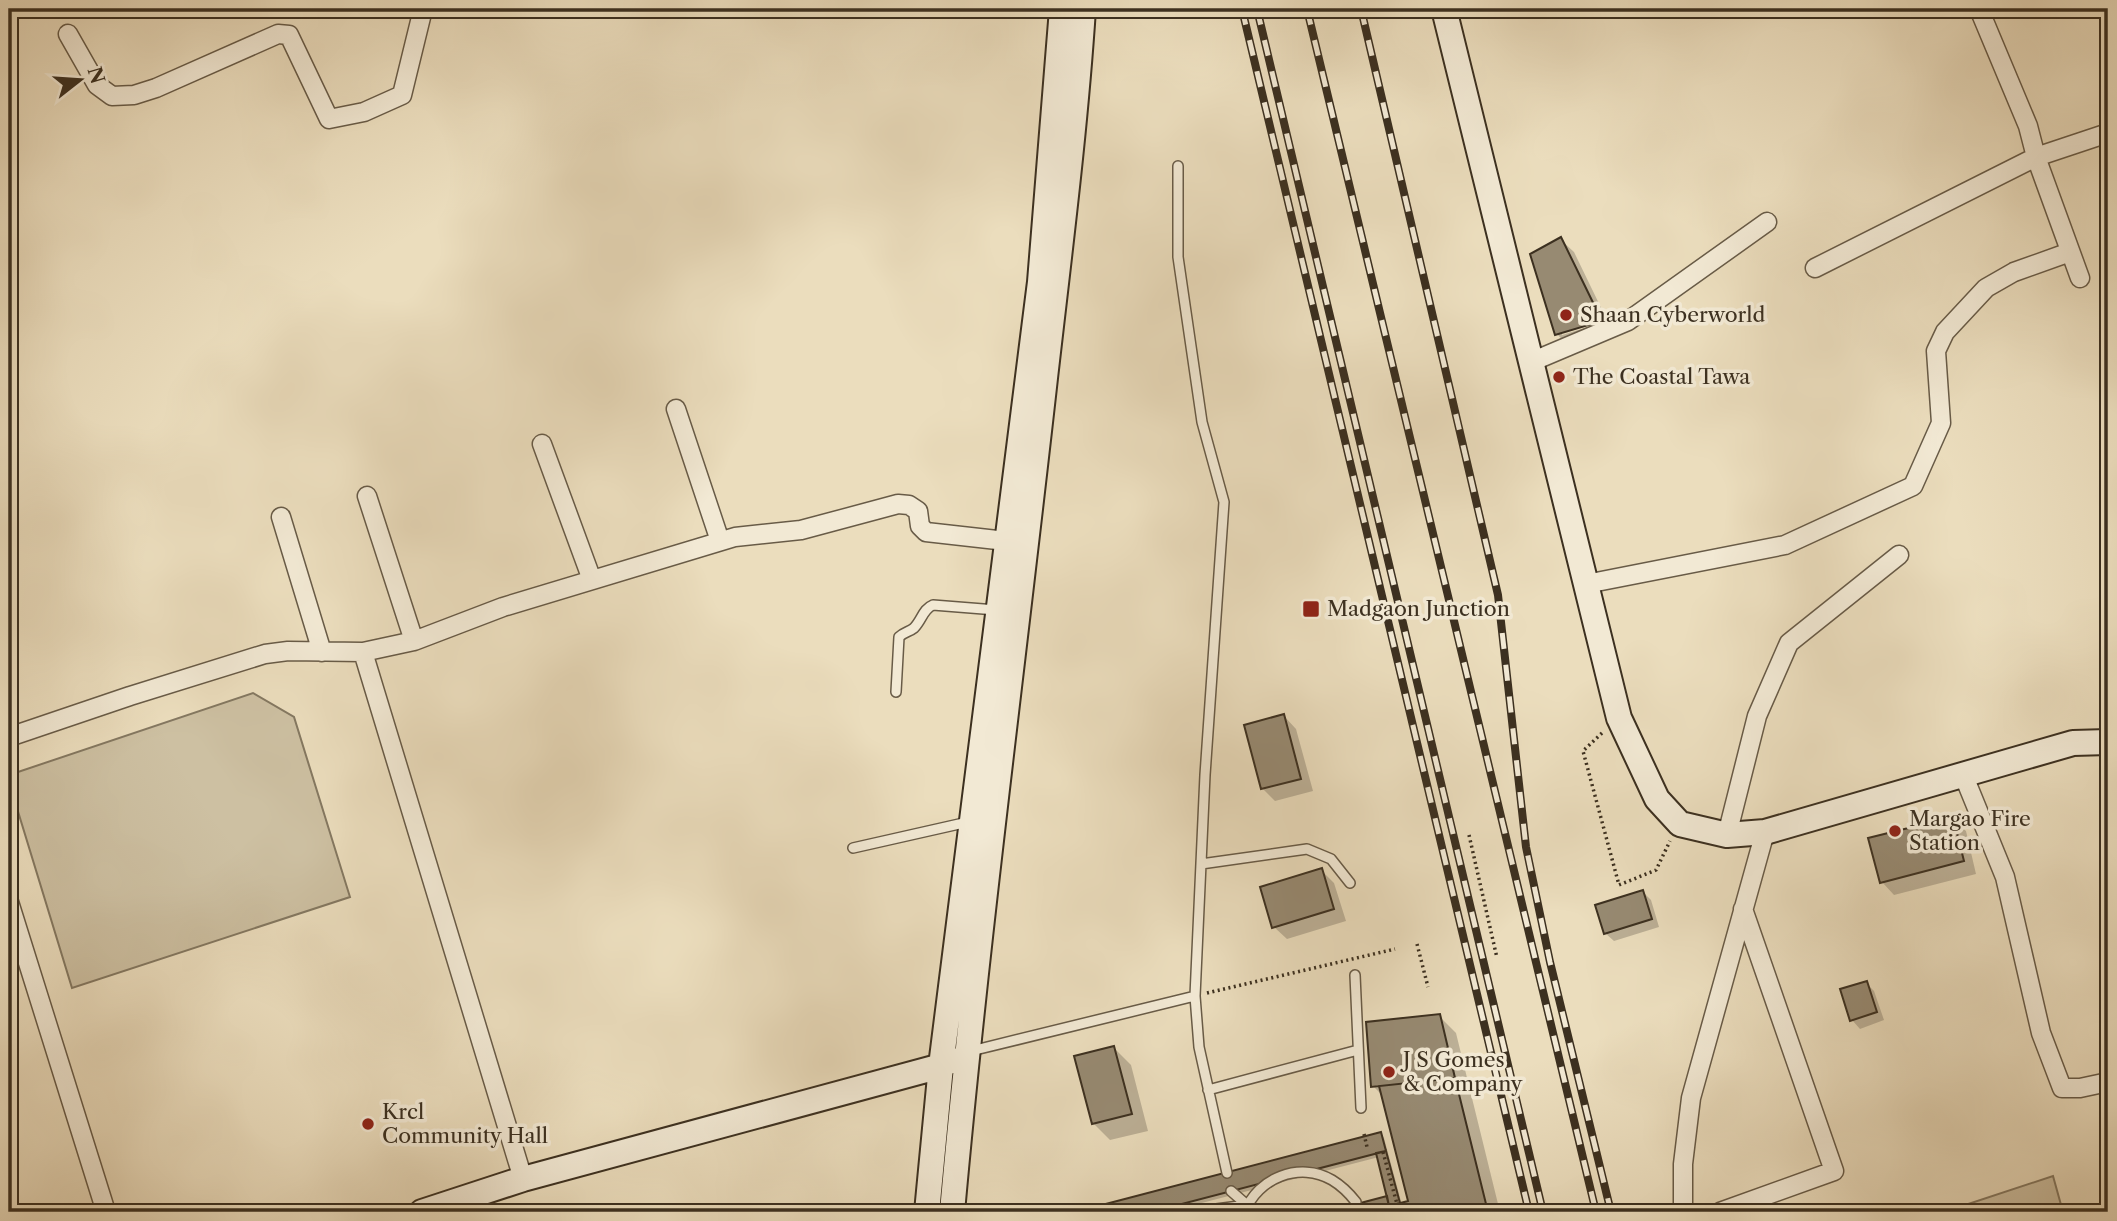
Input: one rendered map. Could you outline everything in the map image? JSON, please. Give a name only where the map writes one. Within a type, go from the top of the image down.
[{"type":"main road","points":[[952,1212],[966,1052],[966,964],[973,821],[1040,282],[1062,9]]},
{"type":"main road","points":[[927,1212],[941,1066],[966,964],[1054,299],[1083,9]]},
{"type":"main road","points":[[1444,9],[1619,718],[1657,799],[1680,824],[1727,835],[1765,832],[2073,743],[2108,742]]},
{"type":"main road","points":[[422,1212],[523,1180],[941,1066],[966,1052]]},
{"type":"street","points":[[68,34],[97,85],[112,96],[156,88],[278,34],[289,35],[329,119],[364,112],[402,95],[423,9]]},
{"type":"street","points":[[1979,9],[2024,114],[2036,156],[2080,278]]},
{"type":"street","points":[[1815,268],[2036,156],[2108,133]]},
{"type":"street","points":[[1531,362],[1628,321],[1768,222]]},
{"type":"street","points":[[1586,584],[1785,545],[1913,486],[1941,423],[1936,351],[1945,332],[1986,288],[2014,272],[2070,252]]},
{"type":"street","points":[[676,409],[720,541]]},
{"type":"street","points":[[542,444],[592,580]]},
{"type":"street","points":[[367,496],[414,640]]},
{"type":"street","points":[[9,737],[265,654],[288,651],[363,652],[414,640],[503,607],[720,541],[801,530],[898,504],[909,505],[918,511],[920,526],[926,533],[1006,541]]},
{"type":"street","points":[[281,517],[322,652]]},
{"type":"street","points":[[1727,835],[1757,716],[1789,643],[1899,555]]},
{"type":"street","points":[[363,652],[523,1180]]},
{"type":"street","points":[[1963,774],[2005,877],[2040,1033],[2062,1088],[2081,1088],[2108,1082]]},
{"type":"street","points":[[1683,1212],[1683,1164],[1691,1098],[1765,832]]},
{"type":"street","points":[[9,902],[106,1212]]},
{"type":"street","points":[[1720,1212],[1834,1171],[1744,909]]},
{"type":"lane","points":[[1178,166],[1178,257],[1202,422],[1224,502],[1205,775],[1195,996],[1199,1047],[1227,1172]]},
{"type":"lane","points":[[896,692],[900,637],[902,633],[913,629],[930,606],[998,610]]},
{"type":"lane","points":[[853,848],[973,821]]},
{"type":"lane","points":[[1201,864],[1307,849],[1331,859],[1350,883]]},
{"type":"lane","points":[[1354,975],[1361,1108]]},
{"type":"lane","points":[[966,1052],[1195,996]]},
{"type":"lane","points":[[1208,1090],[1358,1050]]},
{"type":"lane","points":[[1246,1209],[1259,1189],[1274,1178],[1292,1172],[1311,1172],[1329,1178],[1345,1189],[1356,1202]]},
{"type":"lane","points":[[1231,1191],[1246,1209]]},
{"type":"lane","points":[[1193,1212],[1246,1209]]},
{"type":"path","points":[[1619,718],[1583,751],[1619,885],[1656,870],[1680,824]]},
{"type":"path","points":[[1469,835],[1497,958]]},
{"type":"path","points":[[1417,944],[1428,987]]},
{"type":"path","points":[[1195,996],[1395,949]]},
{"type":"path","points":[[1364,1134],[1367,1147]]},
{"type":"path","points":[[1383,1152],[1397,1204]]},
{"type":"shaded area","points":[[253,693],[294,717],[350,897],[72,988],[9,775]]},
{"type":"shaded area","points":[[2053,1176],[2063,1212],[1944,1212]]},
{"type":"building","points":[[1561,237],[1602,321],[1555,335],[1530,254]]},
{"type":"building","points":[[1284,714],[1301,779],[1261,789],[1244,725]]},
{"type":"building","points":[[1953,817],[1964,861],[1880,883],[1868,838]]},
{"type":"building","points":[[1322,868],[1334,909],[1272,928],[1260,887]]},
{"type":"building","points":[[1643,890],[1652,919],[1604,934],[1595,905]]},
{"type":"building","points":[[1867,981],[1877,1012],[1850,1021],[1840,989]]},
{"type":"building","points":[[1440,1014],[1455,1078],[1371,1087],[1366,1022]]},
{"type":"building","points":[[1114,1046],[1132,1114],[1092,1124],[1074,1056]]},
{"type":"building","points":[[1455,1078],[1488,1212],[1335,1212],[1334,1210],[1387,1196],[1389,1206],[1408,1201],[1379,1086]]},
{"type":"building","points":[[1381,1132],[1386,1151],[1151,1212],[1075,1212]]},
{"type":"building","points":[[1386,1151],[1400,1203],[1389,1206],[1376,1153]]},
{"type":"railway","points":[[1242,9],[1529,1212]]},
{"type":"railway","points":[[1257,9],[1543,1212]]},
{"type":"railway","points":[[1307,9],[1596,1212]]},
{"type":"railway","points":[[1361,9],[1498,595],[1526,847],[1550,962],[1611,1212]]},
{"type":"place","name":"Shaan Cyberworld","points":[[1566,315]]},
{"type":"place","name":"The Coastal Tawa","points":[[1559,377]]},
{"type":"place","name":"Madgaon Junction","points":[[1311,609]]},
{"type":"place","name":"Margao Fire Station","points":[[1895,831]]},
{"type":"place","name":"J S Gomes & Company","points":[[1389,1072]]},
{"type":"place","name":"Krcl Community Hall","points":[[368,1124]]}]
